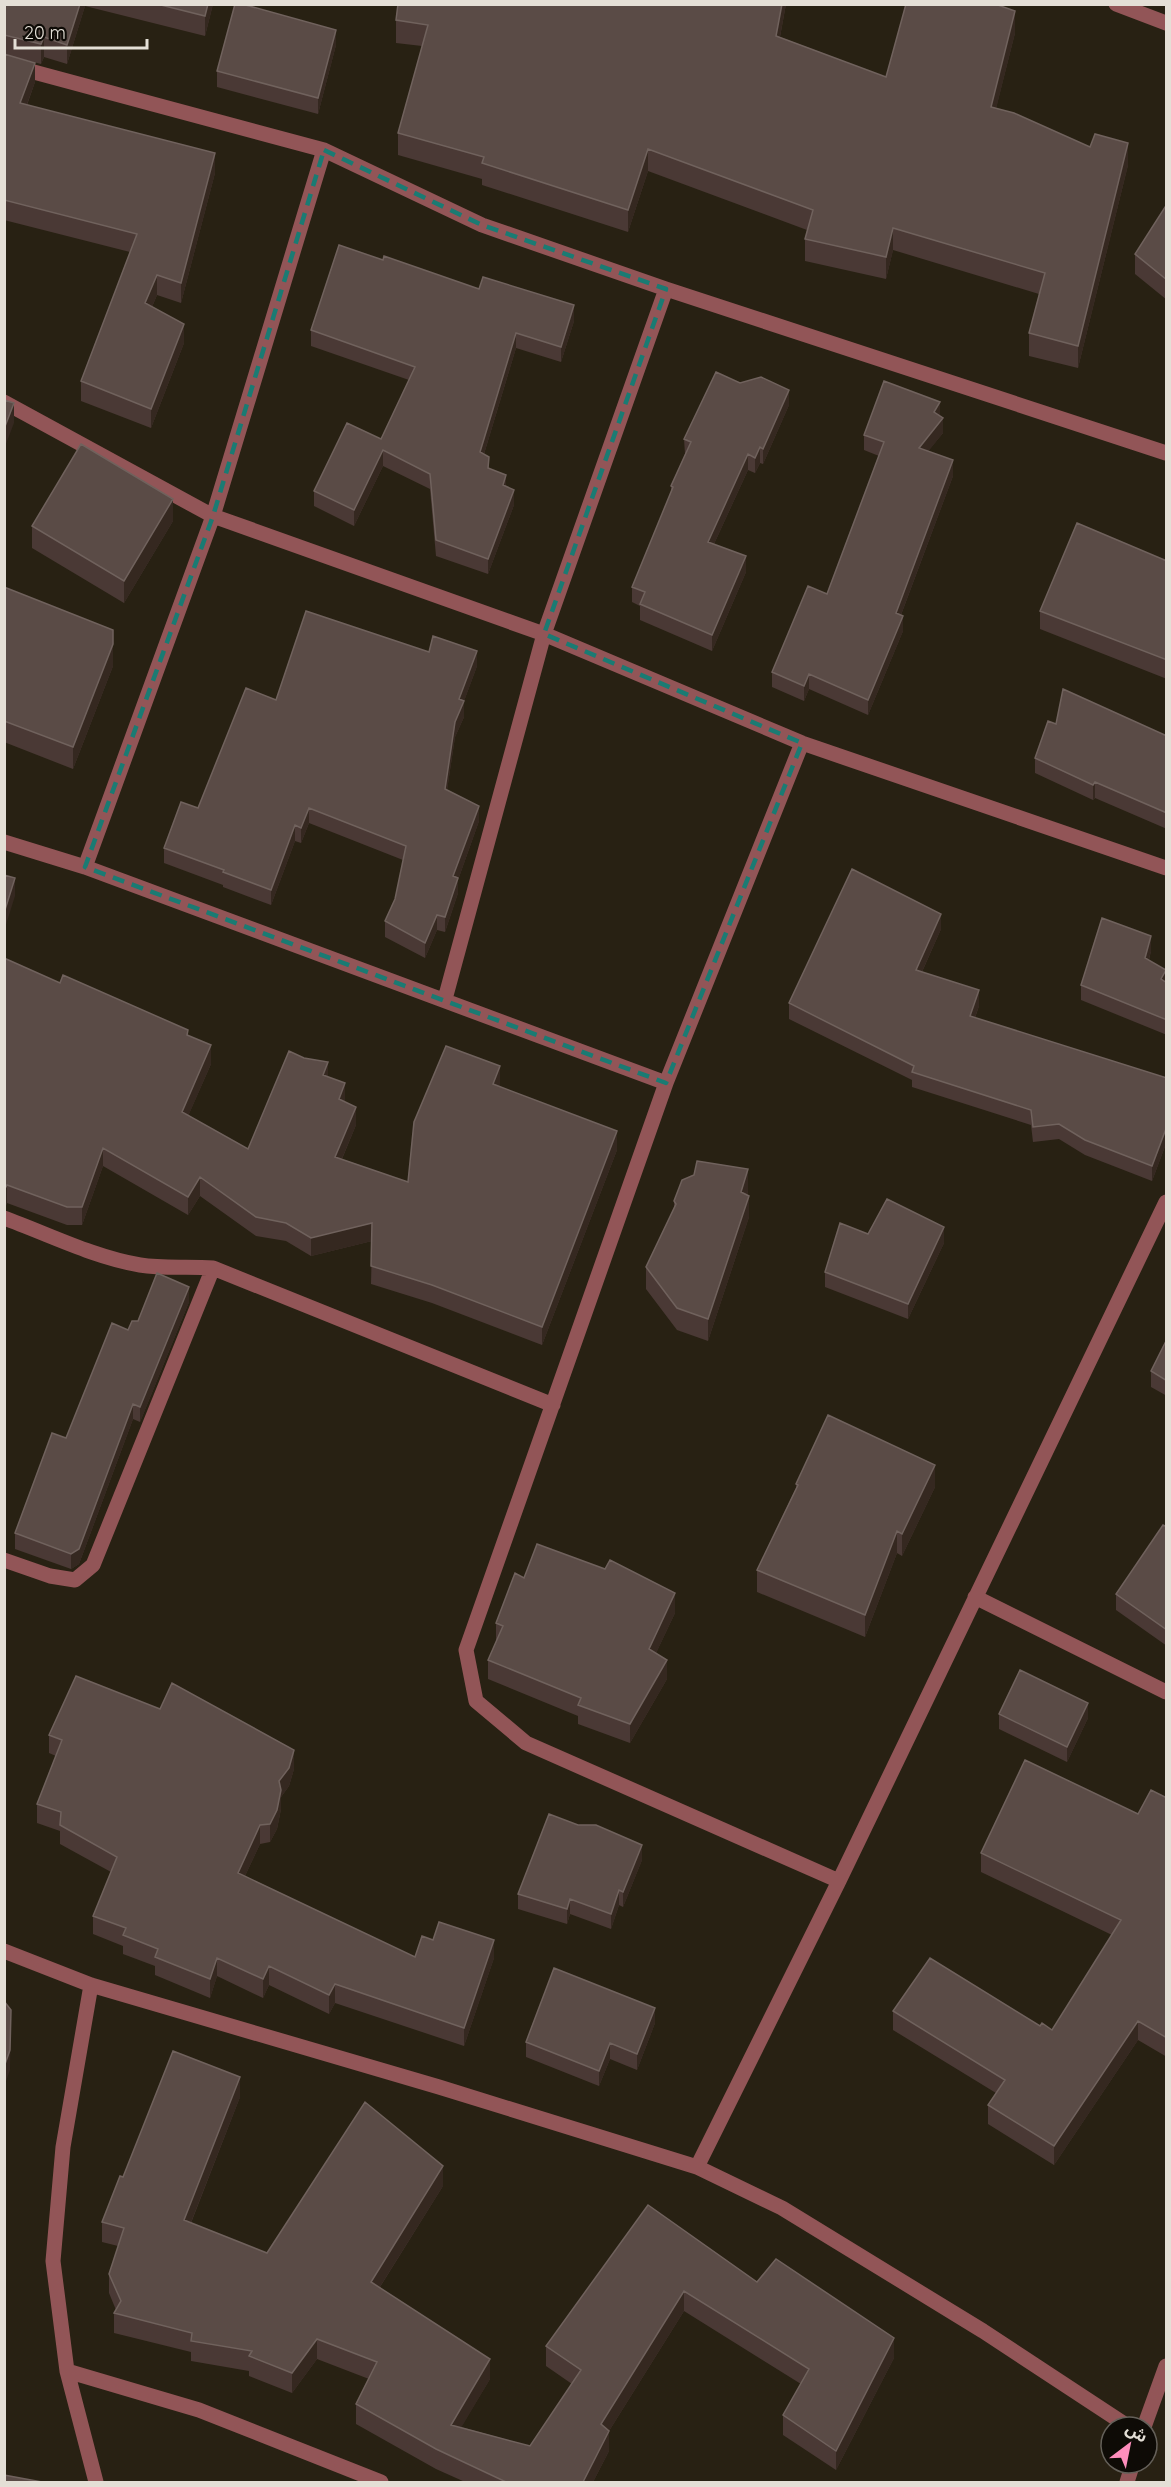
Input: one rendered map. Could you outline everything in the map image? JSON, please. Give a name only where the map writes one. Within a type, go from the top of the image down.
[{"type":"street","points":[[1116,4],[1135,7],[1167,23]]},
{"type":"street","points":[[4,64],[324,150],[482,225],[666,290],[1167,453]]},
{"type":"street","points":[[85,867],[213,516],[324,150]]},
{"type":"street","points":[[445,999],[544,634],[666,290]]},
{"type":"street","points":[[4,402],[213,516],[544,634],[802,743],[1167,868]]},
{"type":"street","points":[[802,743],[666,1083],[466,1650],[476,1701],[526,1743],[839,1881]]},
{"type":"street","points":[[4,842],[85,867],[666,1083]]},
{"type":"street","points":[[697,2167],[839,1881],[1167,1202]]},
{"type":"street","points":[[4,1218],[99,1254],[138,1265],[164,1268],[213,1268],[553,1405]]},
{"type":"street","points":[[4,1560],[50,1576],[75,1580],[93,1565],[213,1268]]},
{"type":"street","points":[[975,1597],[1167,1692]]},
{"type":"street","points":[[4,1951],[91,1985],[439,2087],[697,2167],[782,2208],[983,2331],[1111,2415]]},
{"type":"street","points":[[91,1985],[63,2147],[53,2261],[67,2371],[96,2482]]},
{"type":"street","points":[[1149,2415],[1167,2366]]},
{"type":"street","points":[[67,2371],[199,2410],[381,2482]]},
{"type":"highlighted area","points":[[324,150],[482,225],[666,289],[544,634],[802,743],[666,1083],[85,867],[213,516]]},
{"type":"building","points":[[4,4],[80,4],[67,45],[44,37],[41,44],[4,35]]},
{"type":"building","points":[[157,4],[208,4],[205,16]]},
{"type":"building","points":[[235,4],[336,30],[318,98],[217,71]]},
{"type":"building","points":[[398,4],[782,4],[776,36],[886,77],[906,4],[995,4],[1015,11],[991,107],[1014,113],[1090,147],[1095,134],[1128,143],[1078,346],[1029,333],[1045,273],[893,228],[886,257],[805,239],[813,210],[648,149],[628,210],[482,163],[484,157],[398,133],[428,25],[396,20]]},
{"type":"building","points":[[4,54],[35,63],[20,103],[215,153],[181,283],[157,275],[145,303],[184,324],[151,409],[81,381],[137,234],[4,200]]},
{"type":"building","points":[[1167,204],[1167,280],[1135,254]]},
{"type":"building","points":[[339,245],[383,260],[384,256],[479,289],[483,277],[574,305],[561,347],[516,333],[480,452],[489,457],[488,468],[506,475],[503,485],[514,490],[488,559],[436,540],[430,474],[383,450],[354,510],[314,491],[347,423],[381,439],[415,367],[311,330]]},
{"type":"building","points":[[716,372],[740,383],[761,377],[789,390],[763,449],[760,447],[755,458],[748,454],[708,542],[746,556],[712,635],[640,604],[645,592],[632,587],[673,487],[671,486],[691,442],[684,439]]},
{"type":"building","points":[[884,381],[940,402],[934,412],[943,418],[919,448],[953,460],[896,613],[903,616],[868,700],[809,674],[804,686],[772,672],[808,586],[827,594],[884,442],[864,435]]},
{"type":"building","points":[[4,400],[14,403],[4,429]]},
{"type":"building","points":[[81,444],[173,499],[124,581],[32,526]]},
{"type":"building","points":[[1077,523],[1167,561],[1167,660],[1040,611]]},
{"type":"building","points":[[4,587],[113,630],[113,644],[73,747],[4,721]]},
{"type":"building","points":[[306,611],[429,652],[433,636],[477,651],[459,699],[464,701],[455,722],[445,789],[479,806],[453,876],[458,878],[445,917],[437,915],[425,943],[385,921],[395,899],[406,846],[309,808],[301,828],[295,825],[271,890],[164,848],[181,802],[198,808],[246,688],[276,700]]},
{"type":"building","points":[[1063,689],[1167,736],[1167,813],[1095,782],[1093,785],[1035,758],[1048,721],[1056,724]]},
{"type":"building","points":[[852,869],[941,914],[916,970],[979,990],[970,1016],[1167,1078],[1167,1126],[1152,1166],[1085,1140],[1059,1124],[1033,1127],[1031,1110],[912,1072],[914,1066],[789,1003]]},
{"type":"building","points":[[4,875],[15,878],[4,913]]},
{"type":"building","points":[[1102,918],[1151,936],[1145,958],[1166,970],[1161,979],[1167,983],[1167,1020],[1081,985]]},
{"type":"building","points":[[4,958],[60,983],[63,975],[188,1030],[187,1035],[211,1045],[182,1112],[248,1149],[289,1051],[304,1058],[328,1062],[323,1075],[345,1083],[339,1099],[356,1107],[335,1157],[408,1182],[414,1122],[446,1046],[500,1066],[493,1084],[617,1131],[542,1327],[432,1285],[371,1266],[372,1223],[311,1238],[286,1223],[256,1217],[200,1177],[188,1197],[103,1148],[82,1207],[67,1207],[7,1185],[4,1190]]},
{"type":"building","points":[[697,1161],[748,1169],[741,1192],[749,1196],[708,1319],[677,1308],[646,1267],[676,1204],[674,1201],[682,1180],[694,1175]]},
{"type":"building","points":[[887,1199],[944,1227],[908,1304],[825,1272],[840,1223],[868,1234]]},
{"type":"building","points":[[157,1273],[189,1287],[140,1407],[133,1404],[79,1549],[71,1554],[15,1533],[52,1433],[66,1438],[112,1323],[128,1330],[132,1321],[138,1321]]},
{"type":"building","points":[[1167,1339],[1167,1381],[1151,1371]]},
{"type":"building","points":[[828,1415],[935,1465],[902,1534],[897,1531],[865,1615],[757,1570],[798,1485],[796,1484]]},
{"type":"building","points":[[1163,1525],[1167,1527],[1167,1630],[1116,1594]]},
{"type":"building","points":[[537,1544],[605,1569],[610,1560],[675,1593],[649,1649],[667,1660],[630,1724],[578,1705],[581,1698],[488,1660],[503,1626],[496,1623],[515,1573],[524,1578]]},
{"type":"building","points":[[1020,1670],[1088,1703],[1067,1747],[999,1714]]},
{"type":"building","points":[[76,1676],[160,1709],[172,1683],[294,1750],[289,1768],[279,1781],[281,1790],[277,1810],[270,1824],[260,1825],[238,1873],[415,1957],[422,1936],[433,1940],[439,1922],[494,1940],[464,2028],[335,1984],[329,1995],[269,1966],[263,1979],[217,1958],[210,1979],[155,1957],[158,1949],[123,1935],[126,1928],[93,1916],[117,1857],[60,1825],[61,1812],[37,1804],[62,1740],[49,1735]]},
{"type":"building","points":[[1025,1760],[1138,1814],[1151,1790],[1167,1798],[1167,2038],[1138,2021],[1054,2146],[988,2105],[1005,2080],[893,2011],[930,1958],[1040,2026],[1042,2023],[1052,2030],[1121,1920],[981,1853]]},
{"type":"building","points":[[549,1814],[578,1825],[596,1825],[642,1845],[623,1892],[619,1890],[611,1914],[570,1899],[567,1909],[518,1894]]},
{"type":"building","points":[[554,1968],[655,2008],[637,2054],[610,2043],[599,2071],[526,2042]]},
{"type":"building","points":[[4,2001],[11,2010],[10,2050],[4,2067]]},
{"type":"building","points":[[173,2051],[240,2077],[184,2220],[267,2253],[365,2102],[443,2166],[371,2282],[490,2359],[451,2425],[530,2446],[581,2370],[546,2346],[648,2205],[757,2282],[776,2259],[894,2338],[836,2451],[783,2415],[809,2369],[684,2291],[601,2424],[609,2431],[583,2482],[506,2482],[436,2449],[356,2404],[377,2362],[317,2339],[292,2373],[249,2356],[252,2351],[191,2341],[192,2333],[114,2313],[121,2301],[109,2274],[124,2228],[102,2222],[120,2176],[123,2177]]},
{"type":"building","points":[[4,2475],[42,2482],[4,2482]]}]
